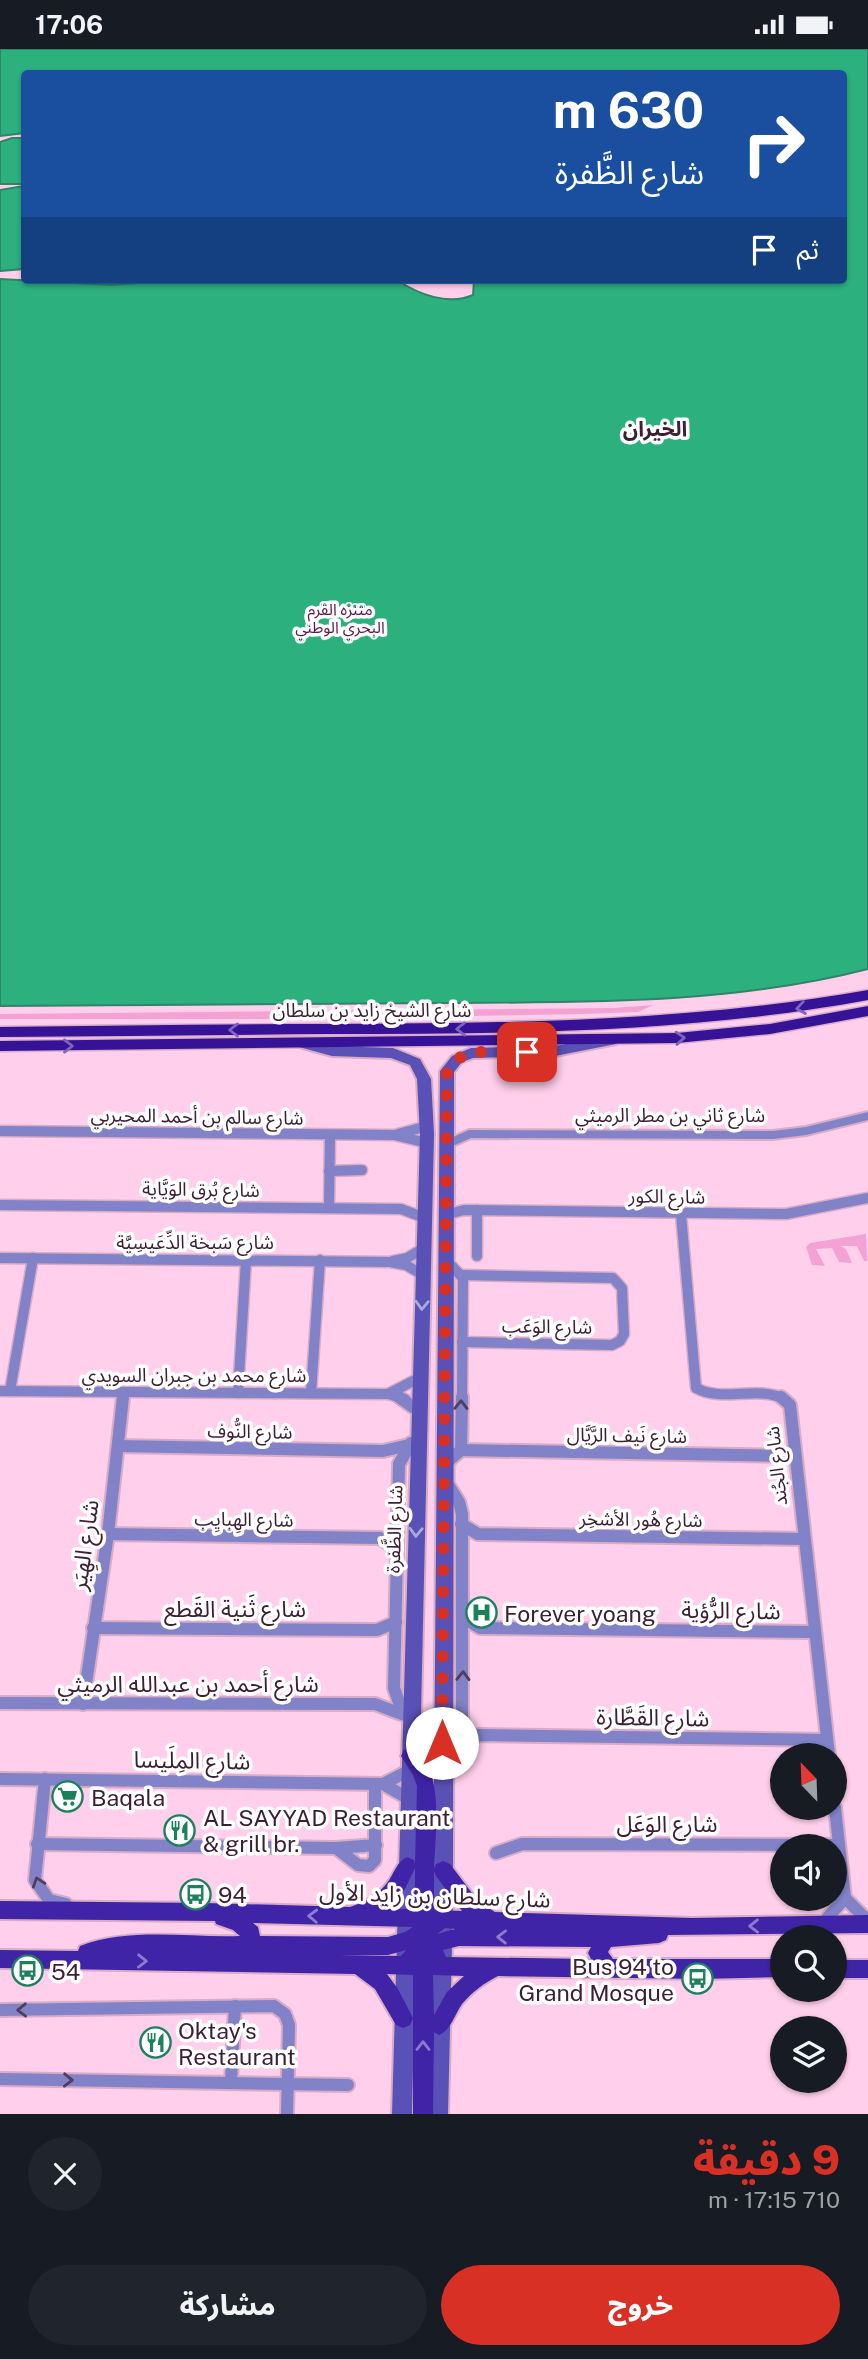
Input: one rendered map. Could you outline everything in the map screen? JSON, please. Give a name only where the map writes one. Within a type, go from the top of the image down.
[{"type":"highway","name":"شارع الشيخ زايد بن سلطان","points":[[0,1032],[476,1029],[628,1025],[776,1012],[868,995]]},
{"type":"highway","name":"شارع الشيخ زايد بن سلطان","points":[[0,1046],[611,1041],[770,1029],[868,1011]]},
{"type":"main road","name":"شارع الظَّفرة","points":[[402,2114],[403,2018],[443,1870],[445,1209],[448,1067],[466,1055],[555,1051],[611,1041]]},
{"type":"main road","name":"شارع الظَّفرة","points":[[303,1044],[332,1051],[401,1055],[419,1067],[425,1090],[427,1143],[420,1412],[414,1441],[407,1716],[410,1763],[407,1866],[439,2025],[438,2114]]},
{"type":"main road","points":[[425,1090],[432,1085],[446,1088]]},
{"type":"main road","points":[[410,1763],[421,1771],[426,1786],[423,2114]]},
{"type":"main road","points":[[343,1917],[374,1907],[387,1898],[396,1888],[407,1866]]},
{"type":"main road","points":[[443,1870],[471,1907],[494,1922]]},
{"type":"main road","name":"شارع سلطان بن زايد الأول","points":[[0,1910],[205,1912],[343,1917],[423,1941],[495,1967],[770,1968]]},
{"type":"main road","points":[[205,1912],[247,1928],[251,1933],[250,1940],[244,1945]]},
{"type":"main road","name":"شارع سلطان بن زايد الأول","points":[[0,1959],[356,1966],[423,1941],[494,1922],[692,1927],[868,1923]]},
{"type":"main road","points":[[62,1959],[130,1945],[388,1946],[459,1937],[605,1938],[654,1935],[692,1927]]},
{"type":"main road","points":[[605,1938],[598,1953],[608,1968]]},
{"type":"main road","points":[[356,1966],[371,1972],[383,1982],[403,2018]]},
{"type":"main road","points":[[439,2025],[460,1990],[495,1967]]},
{"type":"main road","points":[[847,1969],[868,1969]]},
{"type":"street","name":"شارع ثاني بن مطر الرميثي","points":[[446,1145],[469,1134],[773,1135],[806,1131],[868,1117]]},
{"type":"street","points":[[446,1119],[469,1134]]},
{"type":"street","name":"شارع سالم بن أحمد المحيربي","points":[[394,1135],[420,1128],[427,1123]]},
{"type":"street","name":"شارع سالم بن أحمد المحيربي","points":[[0,1131],[394,1135],[427,1143]]},
{"type":"street","points":[[328,1208],[330,1135]]},
{"type":"street","points":[[330,1171],[362,1170]]},
{"type":"street","name":"شارع بُرق الوَيَّاية","points":[[401,1209],[425,1196]]},
{"type":"street","name":"شارع الكور","points":[[445,1209],[795,1214],[868,1198]]},
{"type":"street","name":"شارع بُرق الوَيَّاية","points":[[0,1205],[401,1209],[425,1218]]},
{"type":"street","points":[[477,1210],[477,1255]]},
{"type":"street","name":"شارع الجُند","points":[[681,1213],[695,1385],[705,1394],[775,1394],[790,1405],[828,1743]]},
{"type":"street","name":"شارع سَبخة الدِّعَيسِيَّة","points":[[390,1262],[407,1258],[424,1248]]},
{"type":"street","name":"شارع سَبخة الدِّعَيسِيَّة","points":[[0,1258],[390,1262],[406,1265],[423,1275]]},
{"type":"street","points":[[5,1391],[33,1258]]},
{"type":"street","points":[[237,1392],[246,1260]]},
{"type":"street","points":[[311,1393],[320,1260]]},
{"type":"street","points":[[444,1471],[461,1450],[462,1342],[461,1275],[445,1260]]},
{"type":"street","name":"شارع الوَعَب","points":[[461,1275],[612,1278],[622,1289],[624,1334],[620,1341],[612,1345],[462,1342]]},
{"type":"street","name":"شارع محمد بن جبران السويدي","points":[[388,1394],[421,1377]]},
{"type":"street","name":"شارع محمد بن جبران السويدي","points":[[5,1391],[388,1394],[405,1399],[420,1412]]},
{"type":"street","name":"شارع الهِيَر","points":[[83,1704],[108,1534],[124,1392]]},
{"type":"street","points":[[407,1716],[394,1688],[399,1464],[414,1441]]},
{"type":"street","name":"شارع النُّوف","points":[[118,1446],[383,1451],[414,1441]]},
{"type":"street","name":"شارع نَيف الرَّيَّال","points":[[461,1450],[794,1456]]},
{"type":"street","points":[[383,1451],[399,1464]]},
{"type":"street","name":"شارع الظَّفرة","points":[[442,1763],[461,1733],[463,1639],[460,1502],[444,1471]]},
{"type":"street","name":"شارع هُور الأشخِر","points":[[461,1524],[478,1534],[803,1539]]},
{"type":"street","points":[[397,1550],[380,1538],[398,1525]]},
{"type":"street","name":"شارع الهِبايِب","points":[[108,1534],[380,1538]]},
{"type":"street","points":[[461,1546],[478,1534]]},
{"type":"street","points":[[462,1617],[480,1628],[463,1639]]},
{"type":"street","name":"شارع ثَنية القَطع","points":[[93,1628],[377,1630],[396,1622]]},
{"type":"street","name":"شارع الرُّؤية","points":[[480,1628],[814,1632]]},
{"type":"street","points":[[377,1630],[389,1637],[395,1645]]},
{"type":"street","points":[[375,1704],[394,1688]]},
{"type":"street","name":"شارع أحمد بن عبدالله الرميثي","points":[[0,1703],[375,1704],[407,1716]]},
{"type":"street","points":[[462,1714],[468,1726],[479,1735]]},
{"type":"street","name":"شارع القَطَّارة","points":[[455,1746],[479,1735],[827,1739]]},
{"type":"street","name":"شارع المِلَيسا","points":[[379,1784],[410,1763]]},
{"type":"street","name":"شارع المِلَيسا","points":[[0,1779],[379,1784],[409,1799]]},
{"type":"street","points":[[45,1779],[35,1880],[49,1900],[59,1904],[119,1907],[143,1912]]},
{"type":"street","points":[[335,1848],[364,1867],[375,1860],[379,1784]]},
{"type":"street","points":[[37,1844],[335,1848],[376,1845]]},
{"type":"street","name":"شارع الوَعَل","points":[[496,1853],[522,1844],[770,1845]]},
{"type":"street","points":[[847,1900],[868,1923]]},
{"type":"street","points":[[822,1924],[834,1911]]},
{"type":"street","points":[[0,2010],[269,2005],[285,2011],[289,2025],[287,2114]]},
{"type":"street","points":[[230,2081],[235,2006]]},
{"type":"street","points":[[0,2079],[348,2085]]},
{"type":"shaded area","name":"متنزه القرم البحري الوطني","points":[[0,49],[868,49],[868,969],[765,989],[661,999],[503,1003],[0,1006],[0,279],[21,280],[21,284],[404,284],[424,294],[444,299],[473,295],[474,284],[847,284],[847,70],[21,70],[21,133],[0,136]]},
{"type":"shaded area","points":[[21,138],[21,184],[0,184],[0,142]]},
{"type":"shaded area","points":[[21,186],[21,269],[0,271],[0,190]]},
{"type":"shaded area","points":[[653,1005],[638,1012],[584,1014],[292,1019],[0,1019],[0,1014],[613,1008]]},
{"type":"shaded area","points":[[866,1234],[867,1261],[864,1261],[857,1246],[841,1246],[846,1249],[852,1263],[839,1262],[832,1248],[816,1249],[825,1266],[812,1265],[806,1247],[810,1243]]},
{"type":"place","name":"Forever yoang","points":[[481,1613]]},
{"type":"place","name":"Baqala","points":[[68,1797]]},
{"type":"place","name":"AL SAYYAD Restaurant & grill br.","points":[[180,1830]]},
{"type":"place","name":"94","points":[[195,1894]]},
{"type":"place","name":"54","points":[[28,1971]]},
{"type":"place","name":"Bus 94 to Grand Mosque","points":[[697,1979]]},
{"type":"place","name":"Oktay's Restaurant","points":[[155,2043]]},
{"type":"district","name":"الخيران","points":[[655,428]]},
{"type":"route","points":[[442,1743],[447,1071],[453,1062],[471,1053],[527,1052]]}]
